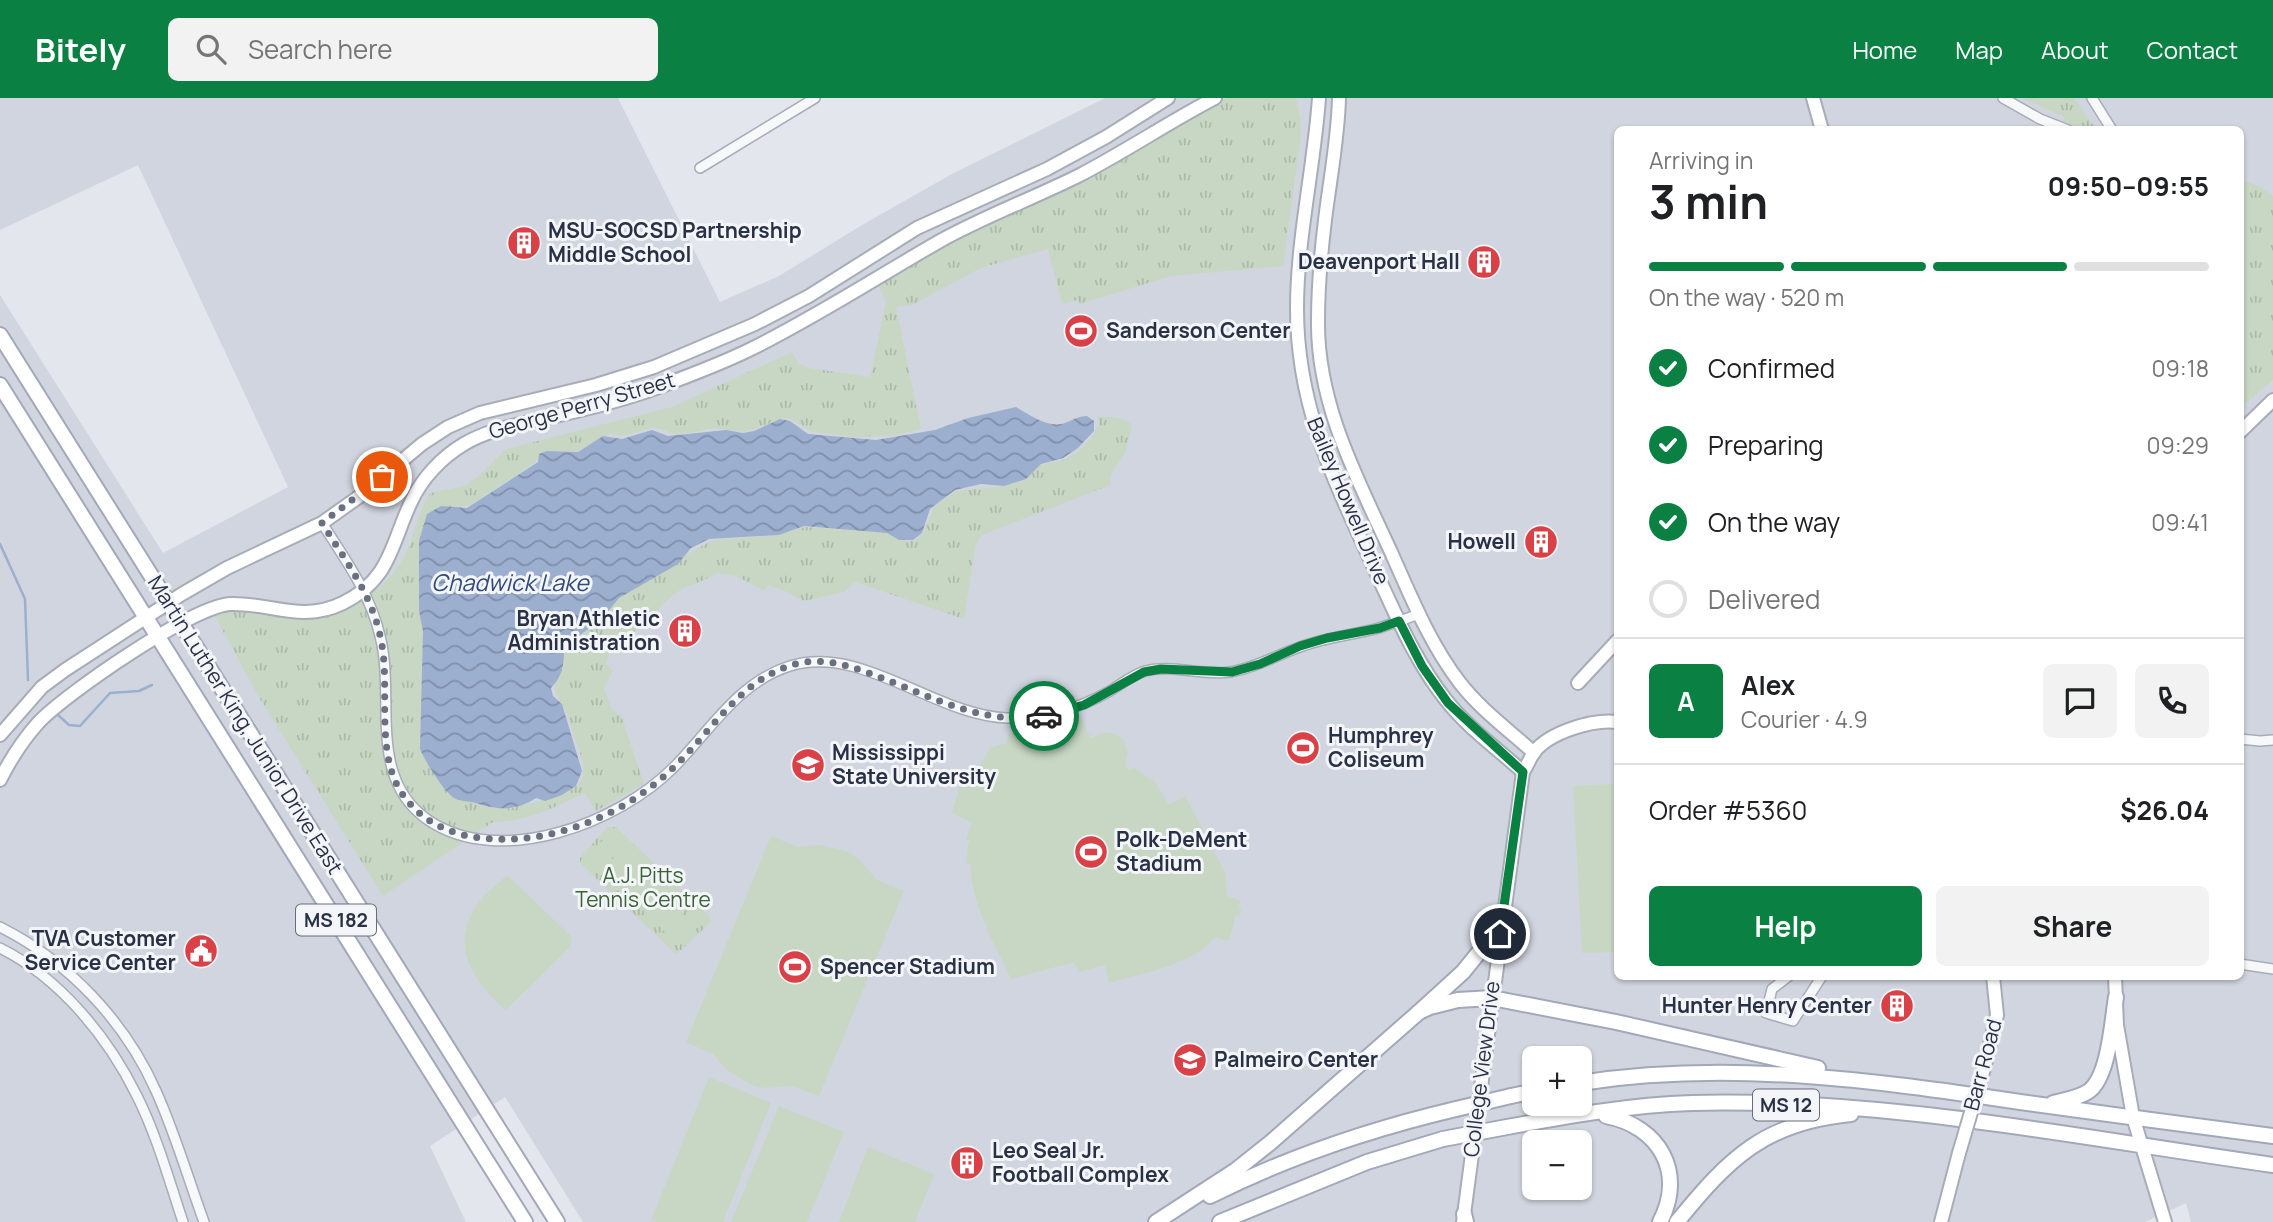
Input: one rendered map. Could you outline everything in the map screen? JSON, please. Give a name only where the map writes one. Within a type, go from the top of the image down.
[{"type":"main road","name":"Martin Luther King, Junior Drive East","points":[[0,335],[557,1222]]},
{"type":"main road","name":"Martin Luther King, Junior Drive East","points":[[0,385],[525,1222]]},
{"type":"main road","points":[[1157,1222],[1236,1170],[1270,1143],[1419,1012],[1463,972],[1484,946],[1503,912]]},
{"type":"main road","points":[[2045,1105],[2074,1098],[2088,1092],[2096,1084],[2102,1070],[2116,997]]},
{"type":"main road","points":[[1419,1012],[1458,1000],[1492,998],[1616,1022],[1884,1082]]},
{"type":"main road","name":"MS 12","points":[[1592,1082],[1656,1076],[1764,1073],[1884,1082],[2273,1136]]},
{"type":"main road","points":[[1157,1222],[1297,1158],[1390,1126],[1522,1094]]},
{"type":"main road","name":"MS 12","points":[[1592,1113],[1691,1103],[1825,1106],[1958,1119],[2273,1165]]},
{"type":"main road","points":[[1677,1222],[1726,1167],[1774,1133],[1807,1121],[1837,1115],[1911,1114]]},
{"type":"main road","points":[[1592,1115],[1617,1118],[1636,1125],[1661,1151],[1670,1184],[1669,1198],[1660,1222]]},
{"type":"main road","name":"MS 12","points":[[1220,1222],[1367,1162],[1443,1139],[1569,1116]]},
{"type":"main road","points":[[501,1182],[513,1222]]},
{"type":"street","points":[[700,168],[815,98]]},
{"type":"street","name":"George Perry Street","points":[[0,735],[42,687],[81,659],[227,568],[322,523],[360,496],[422,444],[448,427],[480,413],[596,385],[654,367],[743,330],[809,296],[918,228],[1047,169],[1106,137],[1168,98]]},
{"type":"street","name":"George Perry Street","points":[[0,780],[25,740],[59,703],[158,637],[209,608],[232,604],[294,613],[323,610],[343,603],[364,589],[379,575],[390,557],[418,488],[442,461],[463,444],[495,430],[613,402],[749,350],[969,225],[1082,174],[1215,98]]},
{"type":"street","name":"Bailey Howell Drive","points":[[1319,98],[1297,307],[1300,365],[1311,414],[1328,464],[1422,666],[1448,703],[1523,772]]},
{"type":"street","name":"Bailey Howell Drive","points":[[1339,98],[1318,322],[1321,363],[1335,422],[1348,458],[1439,653],[1460,683],[1484,710],[1534,753]]},
{"type":"street","points":[[1813,98],[1821,126]]},
{"type":"street","points":[[2003,98],[2058,126]]},
{"type":"street","points":[[2092,98],[2110,126]]},
{"type":"street","points":[[2244,428],[2273,400]]},
{"type":"street","points":[[322,523],[364,589],[373,610],[382,644],[390,768],[403,795],[427,819],[463,837],[507,840],[547,836],[602,816],[629,801],[672,769],[743,692],[773,672],[802,663],[822,662],[850,666],[950,706],[985,716],[1036,717],[1084,705],[1144,672],[1161,669],[1232,672],[1260,664],[1300,646],[1380,628],[1419,614]]},
{"type":"street","points":[[1578,683],[1614,644]]},
{"type":"street","points":[[1534,753],[1554,737],[1574,728],[1595,722],[1614,722]]},
{"type":"street","points":[[2244,739],[2273,740]]},
{"type":"street","name":"College View Drive","points":[[1464,1219],[1523,772],[1534,753]]},
{"type":"street","points":[[0,927],[49,957],[81,984],[111,1017],[155,1088],[204,1222]]},
{"type":"street","points":[[0,948],[68,998],[96,1030],[119,1063],[138,1097],[183,1222]]},
{"type":"street","points":[[2244,965],[2273,969]]},
{"type":"street","points":[[1784,980],[1772,989],[1766,1013],[1793,1021],[1820,980]]},
{"type":"street","name":"Barr Road","points":[[1941,1222],[1997,1015],[1993,980]]},
{"type":"street","points":[[2115,980],[2121,1052],[2133,1117],[2165,1222]]},
{"type":"street","points":[[68,998],[81,984]]},
{"type":"shaded area","name":"Mississippi State University","points":[[0,98],[618,98],[720,302],[779,276],[952,174],[1105,98],[2273,98],[2273,1222],[2191,1222],[2186,1203],[2145,1222],[583,1222],[505,1097],[430,1146],[466,1222],[0,1222],[0,295],[163,553],[288,487],[138,165],[0,230]]},
{"type":"green space","points":[[1227,98],[1296,98],[1301,136],[1283,266],[1171,276],[1080,304],[1078,300],[1062,304],[1048,249],[981,268],[912,305],[896,307],[921,429],[893,436],[855,437],[812,432],[784,418],[745,432],[715,428],[678,435],[654,427],[626,436],[609,434],[578,451],[547,451],[536,462],[471,505],[442,508],[509,809],[565,794],[578,785],[583,776],[583,762],[567,714],[555,690],[557,662],[595,617],[640,580],[713,540],[779,535],[804,527],[887,533],[898,540],[914,541],[923,533],[934,507],[955,491],[997,487],[1041,465],[1063,460],[1080,450],[1091,438],[1099,424],[1098,417],[1112,417],[1132,425],[1126,451],[1111,475],[1110,485],[982,535],[976,544],[964,619],[855,582],[844,592],[804,601],[768,585],[765,591],[736,576],[718,573],[688,585],[673,595],[622,645],[609,654],[606,664],[613,670],[604,689],[612,710],[621,715],[644,784],[596,811],[585,793],[529,817],[493,822],[383,896],[260,699],[213,613],[237,611],[299,619],[315,618],[347,608],[362,600],[375,591],[398,567],[430,493],[464,486],[480,475],[506,449],[672,407],[792,352],[799,364],[809,368],[870,377],[886,302],[879,287],[900,270],[970,231],[1068,188]]},
{"type":"green space","points":[[2022,98],[2074,98],[2094,126],[2074,126],[2063,122],[2064,117]]},
{"type":"green space","points":[[2244,181],[2259,186],[2273,196],[2273,380],[2244,405]]},
{"type":"green space","name":"Polk-DeMent Stadium","points":[[1081,718],[1091,739],[1107,733],[1123,739],[1128,752],[1125,766],[1130,770],[1133,767],[1155,782],[1169,805],[1185,796],[1225,872],[1227,896],[1241,901],[1238,908],[1241,909],[1240,916],[1236,915],[1229,941],[1215,937],[1206,947],[1181,961],[1109,983],[1105,965],[1079,972],[1074,962],[1011,979],[979,908],[974,893],[971,865],[966,864],[970,841],[966,839],[972,823],[952,813],[962,779],[976,772],[990,748],[1006,743],[1009,734],[1052,728]]},
{"type":"green space","points":[[1614,784],[1614,952],[1582,953],[1573,786]]},
{"type":"green space","name":"A.J. Pitts Tennis Centre","points":[[607,827],[616,827],[709,916],[711,922],[678,953],[580,863],[580,858]]},
{"type":"green space","points":[[610,833],[621,844],[598,868],[586,857]]},
{"type":"green space","name":"Spencer Stadium","points":[[771,836],[798,847],[819,845],[846,851],[860,860],[877,880],[904,891],[819,1096],[792,1086],[753,1086],[727,1070],[713,1054],[686,1042]]},
{"type":"green space","points":[[624,847],[636,858],[612,882],[601,871]]},
{"type":"green space","points":[[643,865],[655,876],[631,900],[620,889]]},
{"type":"green space","points":[[507,875],[572,937],[570,947],[506,1010],[474,974],[468,961],[465,933],[482,898]]},
{"type":"green space","points":[[658,878],[670,889],[647,914],[635,902]]},
{"type":"green space","points":[[677,896],[688,908],[665,932],[653,920]]},
{"type":"green space","points":[[691,910],[703,922],[679,946],[668,935]]},
{"type":"green space","points":[[709,1077],[771,1103],[723,1222],[651,1220]]},
{"type":"green space","points":[[779,1106],[844,1132],[807,1222],[731,1222]]},
{"type":"green space","points":[[868,1147],[934,1174],[915,1222],[839,1222]]},
{"type":"water","name":"Chadwick Lake","points":[[1016,407],[1053,424],[1087,416],[1094,421],[1094,431],[1078,448],[1063,458],[1041,464],[1026,479],[1004,486],[981,484],[955,490],[930,509],[922,533],[913,540],[899,540],[887,533],[804,526],[779,535],[709,539],[691,548],[678,564],[619,598],[601,620],[577,637],[564,651],[562,671],[551,688],[553,696],[562,704],[582,771],[576,786],[562,795],[545,801],[536,798],[513,808],[489,807],[451,796],[430,769],[420,749],[423,631],[419,611],[419,541],[427,514],[441,506],[467,508],[538,462],[539,454],[547,451],[578,452],[603,436],[622,439],[652,430],[668,436],[726,430],[743,433],[780,419],[790,421],[808,434],[876,440],[935,430],[968,418]]},
{"type":"waterway","points":[[0,544],[25,599],[28,680]]},
{"type":"waterway","points":[[58,715],[69,725],[80,726],[110,693],[139,691],[152,685]]},
{"type":"way so far","points":[[382,477],[322,523],[364,589],[380,633],[387,750],[396,782],[403,795],[427,819],[463,837],[528,839],[575,828],[602,816],[652,786],[672,769],[743,692],[773,672],[802,663],[822,662],[850,666],[950,706],[986,716],[1044,716]]},
{"type":"place","name":"MSU-SOCSD Partnership Middle School","points":[[524,243]]},
{"type":"place","name":"Deavenport Hall","points":[[1484,262]]},
{"type":"place","name":"Sanderson Center","points":[[1081,331]]},
{"type":"place","name":"Howell","points":[[1541,542]]},
{"type":"place","name":"Bryan Athletic Administration","points":[[685,631]]},
{"type":"place","name":"Humphrey Coliseum","points":[[1303,748]]},
{"type":"place","name":"Mississippi State University","points":[[808,765]]},
{"type":"place","name":"Polk-DeMent Stadium","points":[[1091,852]]},
{"type":"place","name":"TVA Customer Service Center","points":[[201,951]]},
{"type":"place","name":"Spencer Stadium","points":[[795,967]]},
{"type":"place","name":"Hunter Henry Center","points":[[1897,1006]]},
{"type":"place","name":"Palmeiro Center","points":[[1190,1060]]},
{"type":"place","name":"Leo Seal Jr. Football Complex","points":[[967,1163]]},
{"type":"route","points":[[1044,716],[1084,705],[1144,672],[1161,669],[1232,672],[1260,664],[1300,646],[1380,628],[1399,621],[1422,666],[1448,703],[1523,772],[1500,934]]}]
